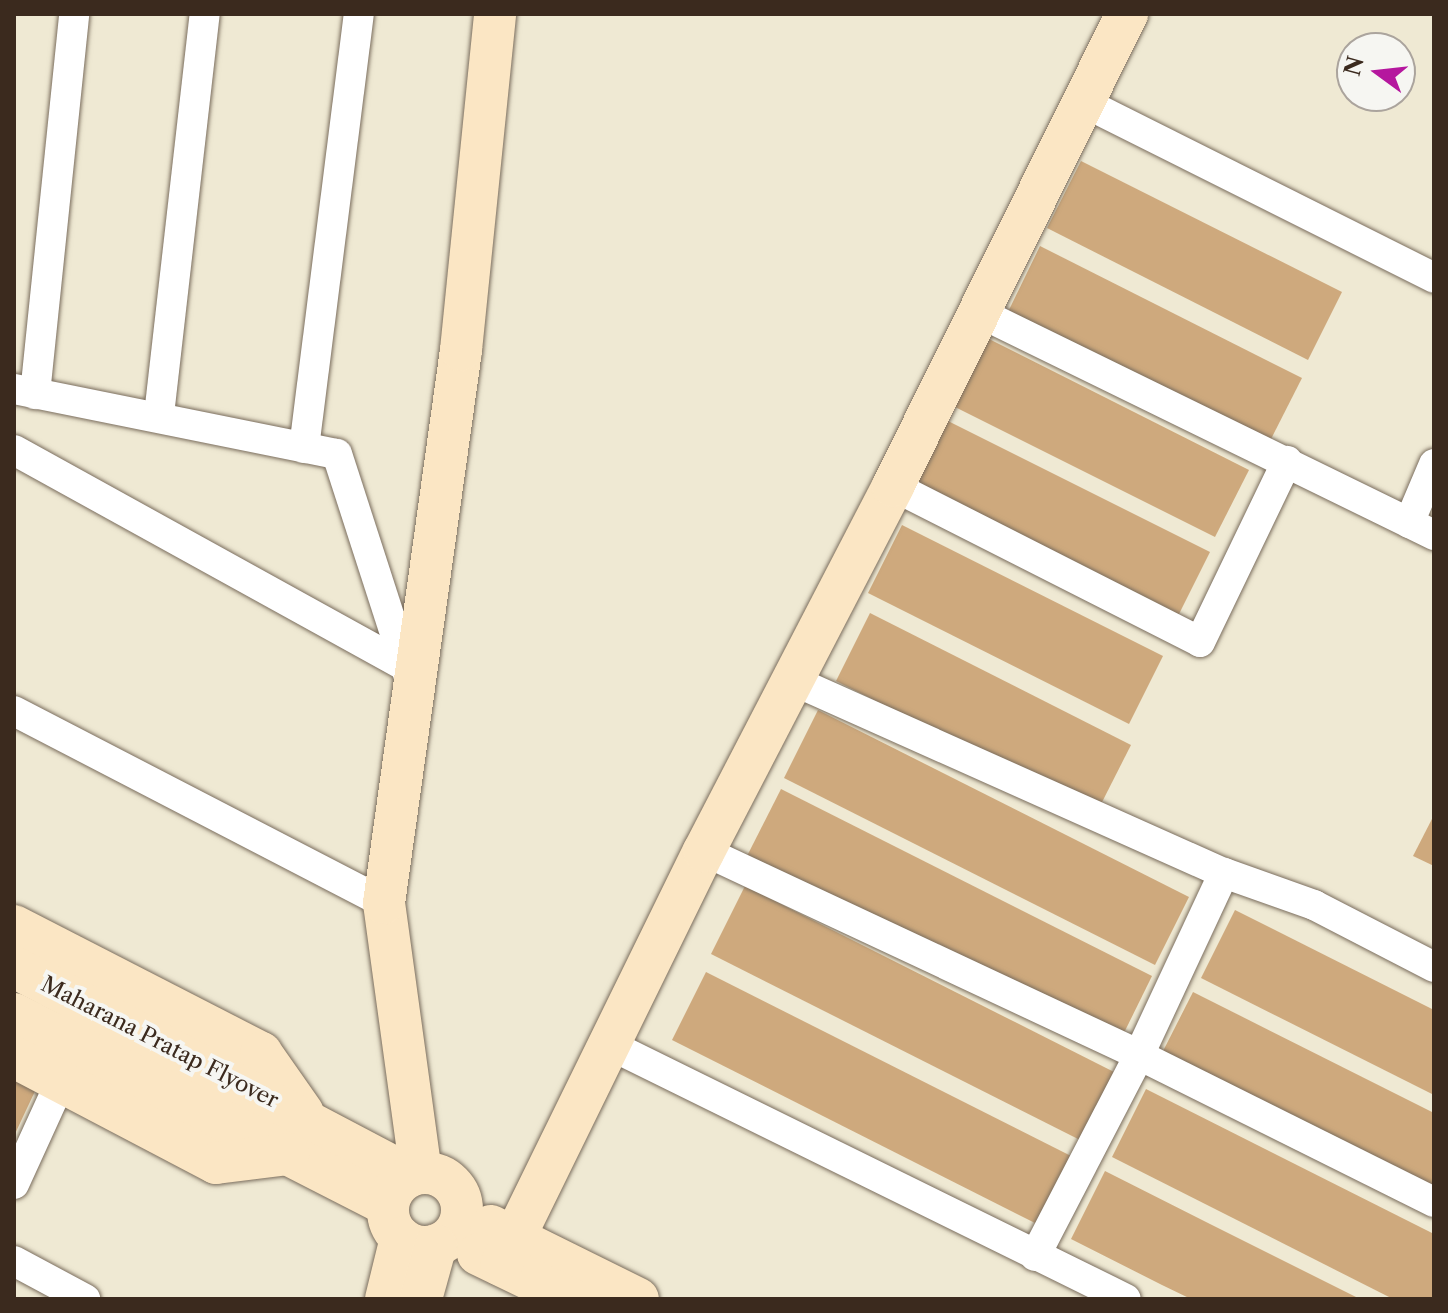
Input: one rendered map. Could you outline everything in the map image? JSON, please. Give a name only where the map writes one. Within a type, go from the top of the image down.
[{"type":"street","points":[[74,14],[25,392],[159,415],[337,454],[410,682]]},
{"type":"street","points":[[159,415],[205,14]]},
{"type":"street","points":[[304,448],[359,14]]},
{"type":"street","points":[[421,1299],[424,1212],[384,903],[410,682],[461,350],[495,14]]},
{"type":"street","points":[[508,1251],[704,851],[893,486],[976,311],[1127,14]]},
{"type":"street","points":[[1083,102],[1434,278]]},
{"type":"street","points":[[976,311],[1421,529],[1434,464]]},
{"type":"street","points":[[14,450],[410,682]]},
{"type":"street","points":[[893,486],[1200,642],[1287,461]]},
{"type":"street","points":[[792,680],[1224,873],[1314,905],[1434,967]]},
{"type":"street","points":[[14,711],[384,903]]},
{"type":"street","points":[[704,851],[1139,1055],[1434,1202]]},
{"type":"street","points":[[1035,1256],[1139,1055],[1224,873]]},
{"type":"street","points":[[14,926],[261,1053],[306,1117]]},
{"type":"street","name":"Maharana Pratap Flyover","points":[[14,967],[306,1117],[424,1212]]},
{"type":"street","name":"Maharana Pratap Flyover","points":[[14,1014],[288,1154],[424,1212]]},
{"type":"street","points":[[608,1044],[1126,1299]]},
{"type":"street","points":[[14,1057],[216,1163],[288,1154]]},
{"type":"street","points":[[14,1184],[61,1081]]},
{"type":"street","points":[[424,1212],[508,1251],[638,1299]]},
{"type":"street","points":[[386,1299],[424,1212]]},
{"type":"street","points":[[508,1251],[571,1299]]},
{"type":"street","points":[[14,1261],[85,1299]]},
{"type":"building","points":[[1081,161],[1342,292],[1308,360],[1047,228]]},
{"type":"building","points":[[1040,246],[1302,378],[1268,445],[1007,314]]},
{"type":"building","points":[[987,338],[1249,470],[1215,537],[953,406]]},
{"type":"building","points":[[948,421],[1210,552],[1176,620],[914,488]]},
{"type":"building","points":[[902,525],[1163,656],[1129,724],[868,593]]},
{"type":"building","points":[[870,613],[1131,745],[1097,812],[836,681]]},
{"type":"building","points":[[818,710],[1189,897],[1155,965],[784,778]]},
{"type":"building","points":[[781,789],[1152,976],[1119,1043],[747,856]]},
{"type":"building","points":[[1434,815],[1434,866],[1413,856]]},
{"type":"building","points":[[745,886],[1116,1073],[1082,1141],[711,954]]},
{"type":"building","points":[[1235,910],[1434,1010],[1434,1095],[1201,978]]},
{"type":"building","points":[[706,972],[1077,1159],[1043,1227],[672,1040]]},
{"type":"building","points":[[1193,992],[1434,1113],[1434,1198],[1159,1059]]},
{"type":"building","points":[[14,1079],[36,1089],[14,1136]]},
{"type":"building","points":[[1146,1089],[1434,1234],[1434,1299],[1393,1299],[1112,1157]]},
{"type":"building","points":[[1105,1171],[1360,1299],[1191,1299],[1162,1285],[1071,1239]]}]
